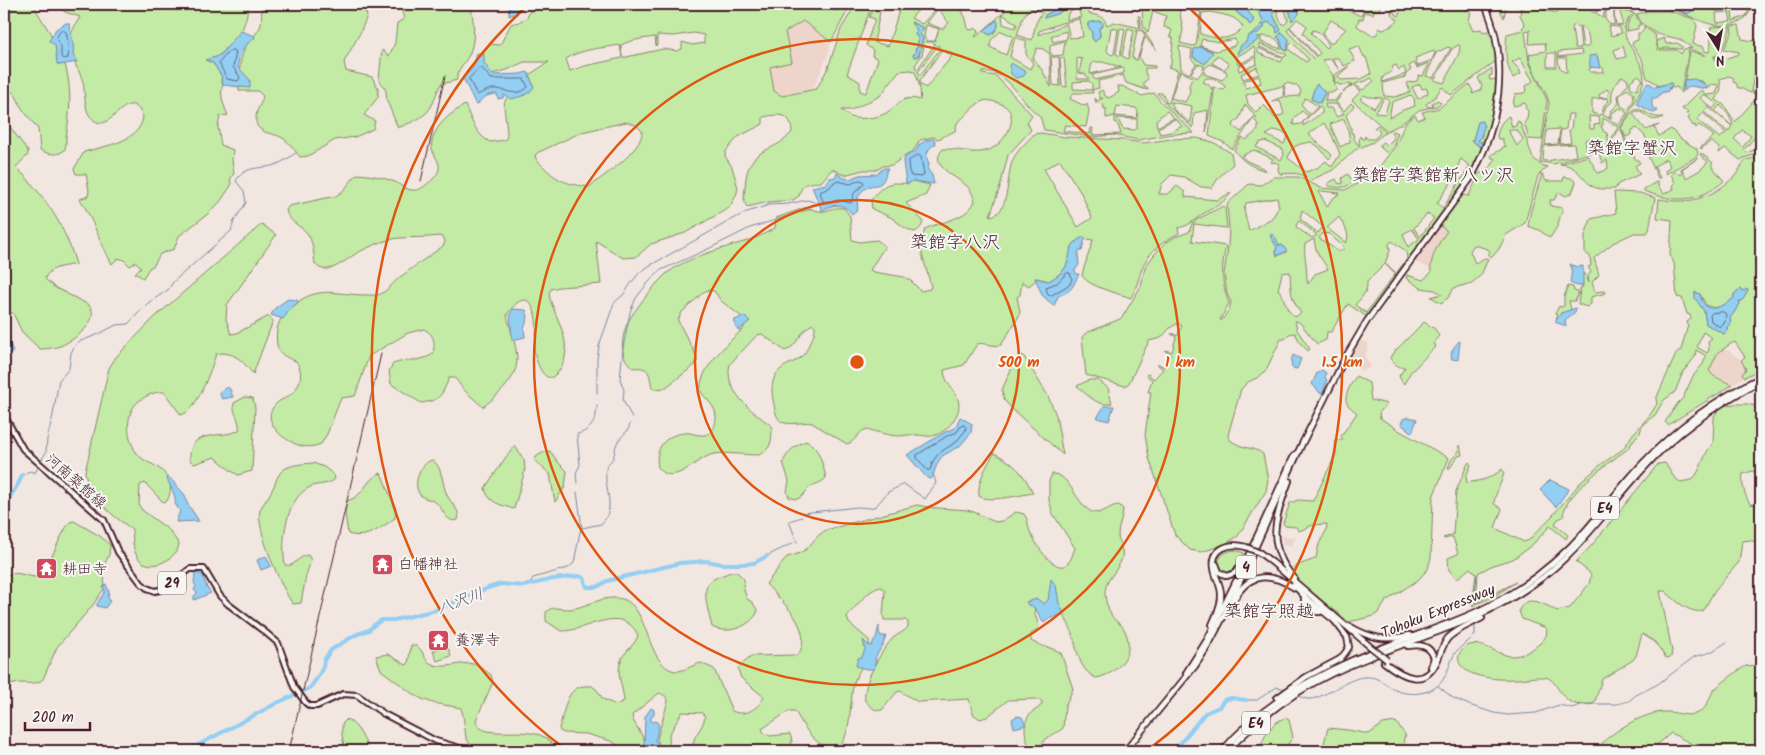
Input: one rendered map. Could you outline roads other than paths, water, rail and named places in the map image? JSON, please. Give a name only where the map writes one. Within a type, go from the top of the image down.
[{"type":"highway","name":"4","points":[[1125,751],[1183,678],[1195,666],[1208,646],[1227,610],[1337,374],[1367,321],[1471,178],[1480,162],[1494,121],[1499,85],[1496,38],[1485,4]]},
{"type":"highway","name":"Tohoku Expressway","points":[[1228,751],[1252,726],[1294,690],[1349,661],[1440,627],[1496,602],[1541,573],[1585,531],[1642,464],[1669,437],[1716,402],[1761,377]]},
{"type":"highway","name":"Tohoku Expressway","points":[[1294,690],[1395,648],[1478,617],[1517,595],[1544,577],[1568,556],[1644,467],[1678,434],[1718,405],[1761,381]]},
{"type":"highway","name":"4","points":[[1183,678],[1206,640],[1293,458],[1300,450]]},
{"type":"highway","points":[[1294,466],[1276,516],[1274,537],[1279,557],[1302,592]]},
{"type":"highway","points":[[1206,640],[1220,603],[1221,595],[1214,566],[1216,555],[1222,548],[1230,545],[1246,548],[1273,563],[1323,613],[1367,636],[1383,638],[1402,637],[1440,627]]},
{"type":"highway","points":[[1246,548],[1232,547],[1222,552],[1216,562],[1217,569],[1223,575],[1231,575],[1239,569],[1248,555]]},
{"type":"highway","points":[[1208,646],[1236,596],[1247,582],[1270,576],[1283,580],[1322,606],[1403,675],[1410,678],[1423,676],[1434,668],[1448,638],[1517,595]]},
{"type":"highway","points":[[1284,697],[1345,654],[1349,647],[1347,637],[1334,618]]},
{"type":"highway","points":[[1386,661],[1402,672],[1412,676],[1424,673],[1433,664],[1433,654],[1425,646],[1416,645],[1395,648]]},
{"type":"highway","name":"E4","points":[[1222,751],[1244,728],[1284,697]]},
{"type":"main road","name":"河南築館線","points":[[4,415],[23,449],[100,515],[109,528],[118,552],[141,583],[155,592],[164,589],[190,569],[200,568],[206,571],[220,596],[278,643],[297,693],[306,703],[314,706],[343,694],[357,695],[384,714],[436,742],[470,751]]},
{"type":"water","points":[[509,4],[517,4],[517,14],[509,16]]},
{"type":"water","points":[[1051,4],[1062,4],[1063,10],[1044,18],[1045,15],[1055,10],[1054,6],[1049,6]]},
{"type":"water","points":[[1254,4],[1270,4],[1270,8],[1272,8],[1274,17],[1281,30],[1277,33],[1276,27],[1268,22],[1264,24],[1264,28],[1255,35],[1260,38],[1237,54],[1248,36],[1253,34],[1262,25],[1263,20]]},
{"type":"water","points":[[1288,4],[1297,4],[1299,14],[1292,21]]},
{"type":"water","points":[[1668,4],[1686,4],[1688,8],[1694,4],[1701,4],[1701,6],[1687,14],[1681,10],[1668,8]]},
{"type":"water","points":[[1237,8],[1246,9],[1253,18],[1253,22],[1250,25],[1247,20],[1236,12]]},
{"type":"water","points":[[997,20],[997,28],[990,35],[983,31]]},
{"type":"water","points":[[1101,21],[1103,26],[1099,28],[1100,36],[1095,42],[1088,23]]},
{"type":"water","points":[[911,22],[924,28],[920,34],[923,38],[919,55],[915,57],[913,56],[916,51],[915,49],[918,47],[918,37],[915,35],[917,30]]},
{"type":"water","points":[[69,23],[73,55],[77,62],[60,65],[57,64],[55,45],[49,41],[56,29]]},
{"type":"water","points":[[241,31],[255,36],[242,50],[238,67],[250,80],[250,88],[223,85],[222,77],[213,63],[205,60],[221,54]]},
{"type":"water","points":[[1282,32],[1289,39],[1287,51],[1283,49],[1280,39],[1277,37]]},
{"type":"water","points":[[1200,47],[1213,52],[1205,64],[1193,57],[1194,49]]},
{"type":"water","points":[[477,53],[484,54],[484,63],[493,75],[528,72],[534,87],[527,94],[511,99],[504,95],[503,98],[498,99],[497,94],[489,95],[476,105],[463,78],[473,68]]},
{"type":"water","points":[[1597,55],[1600,68],[1590,67],[1589,56]]},
{"type":"water","points":[[1011,63],[1026,72],[1024,76],[1016,78],[1011,74],[1009,65]]},
{"type":"water","points":[[1694,79],[1705,84],[1707,89],[1690,86],[1684,91],[1684,80]]},
{"type":"water","points":[[1649,83],[1655,87],[1671,83],[1672,86],[1657,98],[1652,98],[1652,107],[1658,111],[1654,113],[1637,104],[1646,84]]},
{"type":"water","points":[[1317,84],[1325,92],[1320,103],[1311,99]]},
{"type":"water","points":[[1482,121],[1484,127],[1478,141],[1482,142],[1481,147],[1471,140],[1473,140],[1478,122]]},
{"type":"water","points":[[934,139],[936,144],[929,149],[927,158],[929,163],[928,170],[932,175],[934,184],[913,181],[908,184],[906,183],[903,162],[906,156],[916,151],[919,145],[926,140]]},
{"type":"water","points":[[884,168],[888,168],[883,181],[878,185],[866,188],[861,193],[857,201],[858,209],[852,214],[849,210],[838,205],[822,211],[812,187],[826,184],[837,173],[844,178],[850,179],[859,175],[876,174]]},
{"type":"water","points":[[1272,234],[1279,246],[1282,245],[1287,251],[1277,256],[1277,247],[1270,235]]},
{"type":"water","points":[[1083,237],[1086,239],[1082,251],[1079,251],[1079,265],[1075,270],[1076,274],[1079,274],[1070,290],[1058,296],[1054,306],[1042,295],[1035,278],[1049,281],[1060,274],[1065,268],[1074,244]]},
{"type":"water","points":[[1570,264],[1577,267],[1583,266],[1583,285],[1577,286],[1570,283],[1572,269]]},
{"type":"water","points":[[1740,289],[1744,291],[1747,289],[1748,291],[1742,301],[1739,301],[1740,304],[1730,318],[1731,324],[1727,327],[1727,331],[1724,334],[1706,324],[1704,311],[1695,298],[1695,292],[1700,294],[1705,306],[1714,308],[1734,298],[1734,294]]},
{"type":"water","points":[[288,299],[297,300],[298,303],[292,307],[283,319],[271,315],[275,308]]},
{"type":"water","points":[[1576,308],[1575,312],[1565,320],[1566,326],[1555,322],[1561,313]]},
{"type":"water","points":[[513,309],[526,310],[528,317],[524,329],[525,337],[512,340],[510,314]]},
{"type":"water","points":[[743,316],[750,321],[738,331],[733,321]]},
{"type":"water","points":[[4,332],[13,352],[7,354]]},
{"type":"water","points":[[1460,341],[1458,360],[1452,359],[1453,349]]},
{"type":"water","points":[[1293,355],[1301,359],[1297,369],[1292,368],[1291,361]]},
{"type":"water","points":[[1322,370],[1326,373],[1327,381],[1321,394],[1312,384],[1317,373]]},
{"type":"water","points":[[227,387],[230,389],[233,397],[222,399],[219,392]]},
{"type":"water","points":[[1104,406],[1114,406],[1109,421],[1097,418]]},
{"type":"water","points":[[960,417],[972,424],[971,433],[958,448],[942,457],[932,478],[927,478],[907,455],[955,428]]},
{"type":"water","points":[[1408,417],[1417,419],[1412,433],[1401,424],[1403,419]]},
{"type":"water","points":[[168,476],[185,495],[187,503],[199,521],[176,522],[180,511],[175,504],[174,495],[167,479]]},
{"type":"water","points":[[1550,480],[1569,489],[1556,507],[1540,490]]},
{"type":"water","points":[[266,556],[271,566],[261,570],[257,560]]},
{"type":"water","points":[[195,573],[203,575],[207,588],[211,593],[194,600],[194,596],[197,593],[194,590],[196,586],[194,583]]},
{"type":"water","points":[[1051,579],[1056,585],[1059,603],[1064,614],[1049,619],[1044,623],[1034,607],[1026,602],[1037,599],[1044,604],[1048,600]]},
{"type":"water","points":[[106,584],[110,601],[105,608],[97,606],[97,604],[105,591],[103,587]]},
{"type":"water","points":[[879,626],[881,636],[886,636],[876,656],[874,669],[856,666],[858,658],[862,657],[865,649],[863,640],[871,646],[876,638]]},
{"type":"water","points":[[651,708],[654,710],[654,714],[651,722],[656,721],[659,725],[655,741],[659,743],[657,751],[617,751],[613,746],[636,750],[644,744],[645,717]]},
{"type":"water","points":[[1017,716],[1022,717],[1026,725],[1014,728],[1012,719]]},
{"type":"waterway","points":[[41,461],[46,452],[59,380],[69,369],[71,353],[78,342],[116,325],[128,324],[148,303],[168,290],[173,282],[231,231],[234,221],[246,203],[244,191],[236,181],[244,172],[254,168],[275,165],[296,153]]},
{"type":"waterway","points":[[597,393],[599,346],[614,303],[624,294],[639,273],[744,213],[769,205],[807,200],[814,202]]},
{"type":"waterway","points":[[632,418],[623,400],[624,390],[620,379],[623,348],[630,312],[636,298],[647,284],[659,271],[750,228],[810,209],[818,201]]},
{"type":"waterway","points":[[577,483],[576,473],[580,465],[577,434],[593,424],[597,405]]},
{"type":"waterway","points":[[582,528],[601,524],[606,518],[609,505],[606,469],[613,458],[617,443],[630,424]]},
{"type":"waterway","points":[[22,475],[30,471],[35,473],[39,465]]},
{"type":"waterway","points":[[802,513],[858,507],[870,508],[876,506],[888,492],[904,484],[925,499],[936,483],[933,473]]},
{"type":"waterway","points":[[4,506],[22,475]]},
{"type":"waterway","points":[[530,584],[533,578],[568,568],[574,563],[582,528],[577,492]]},
{"type":"waterway","points":[[797,542],[789,521],[802,517]]},
{"type":"waterway","points":[[767,556],[793,543]]},
{"type":"waterway","name":"八沢川","points":[[187,751],[277,703],[310,688],[319,675],[324,660],[331,650],[355,635],[369,630],[382,620],[394,620],[436,610],[501,584],[524,586],[553,579],[579,576],[584,578],[587,587],[597,587],[607,581],[680,563],[706,561],[722,564],[746,564],[754,563],[767,556]]},
{"type":"waterway","points":[[1474,603],[1477,575]]},
{"type":"waterway","points":[[1296,695],[1306,699],[1313,699],[1350,681],[1364,677],[1376,678],[1402,692],[1414,694],[1431,690],[1443,680],[1455,653],[1475,635],[1475,623]]},
{"type":"waterway","points":[[1438,686],[1453,698],[1469,705],[1494,713],[1508,715],[1536,713],[1559,705],[1572,708],[1582,704],[1617,704],[1629,701],[1636,695],[1658,684],[1694,657],[1711,652],[1727,642]]},
{"type":"waterway","points":[[1246,700],[1257,700],[1277,687],[1286,689]]},
{"type":"waterway","points":[[1165,751],[1172,750],[1179,745],[1205,713],[1219,707],[1224,700],[1231,698],[1246,700]]},
{"type":"railway","points":[[421,181],[445,76]]},
{"type":"railway","points":[[289,751],[381,354]]},
{"type":"place","name":"白幡神社","points":[[382,564]]},
{"type":"place","name":"耕田寺","points":[[46,569]]},
{"type":"place","name":"養澤寺","points":[[439,640]]},
{"type":"district","name":"築館字蟹沢","points":[[1632,148]]},
{"type":"district","name":"築館字築館新八ツ沢","points":[[1433,175]]},
{"type":"district","name":"築館字八沢","points":[[955,242]]},
{"type":"district","name":"築館字照越","points":[[1269,611]]}]
